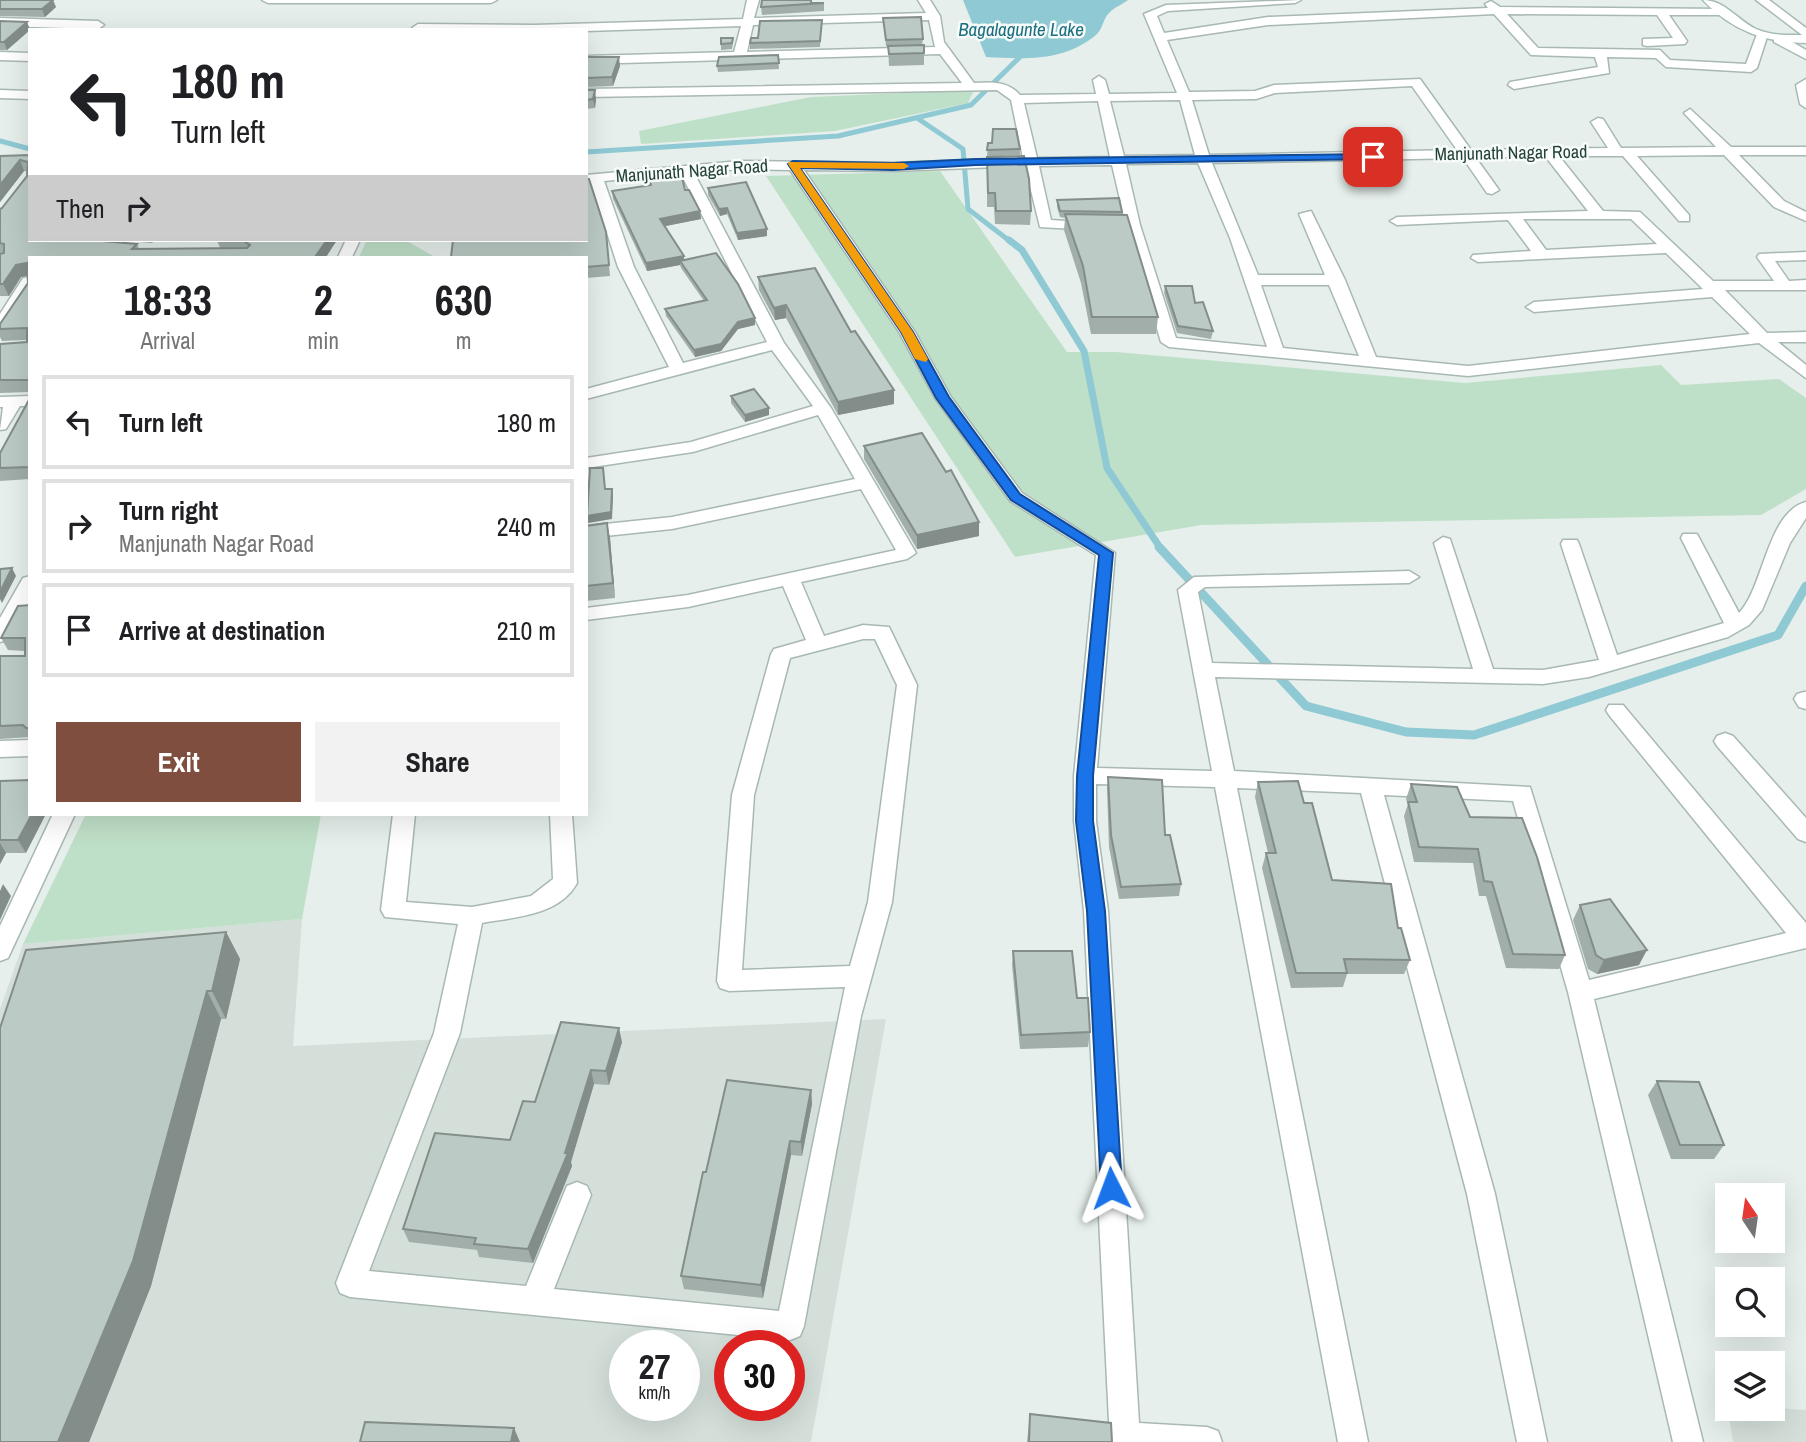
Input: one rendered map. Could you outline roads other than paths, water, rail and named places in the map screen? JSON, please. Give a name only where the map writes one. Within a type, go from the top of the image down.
[{"type":"street","points":[[268,0],[491,0]]},
{"type":"street","points":[[740,54],[753,0]]},
{"type":"street","points":[[924,0],[934,16],[938,42],[971,87]]},
{"type":"street","points":[[1276,350],[1237,238],[1203,159],[1185,97],[1150,14],[1166,8],[1295,0]]},
{"type":"street","points":[[1709,0],[1744,29],[1762,37],[1779,39],[1806,36]]},
{"type":"street","points":[[1762,0],[1806,36]]},
{"type":"street","points":[[418,28],[428,1]]},
{"type":"street","points":[[1158,38],[1266,21],[1491,5],[1630,21],[1660,11],[1724,12]]},
{"type":"street","points":[[1491,5],[1535,52],[1660,54],[1666,63],[1751,68],[1762,37]]},
{"type":"street","points":[[1647,42],[1681,41],[1660,11]]},
{"type":"street","points":[[565,28],[934,16]]},
{"type":"street","points":[[1630,21],[1655,54]]},
{"type":"street","points":[[0,22],[98,25]]},
{"type":"street","points":[[1779,39],[1806,55]]},
{"type":"street","points":[[588,60],[944,50]]},
{"type":"street","points":[[1514,85],[1605,70],[1600,52]]},
{"type":"street","points":[[0,56],[28,57]]},
{"type":"street","points":[[1099,80],[1117,160],[1120,225],[1169,342],[1369,359],[1468,371],[1594,359],[1665,347],[1806,337]]},
{"type":"street","points":[[1017,99],[1256,95],[1274,89],[1416,82],[1492,190]]},
{"type":"street","points":[[1806,83],[1802,85],[1806,104]]},
{"type":"street","points":[[588,93],[998,86],[1009,90],[1017,99],[1045,224],[1120,225]]},
{"type":"street","points":[[0,94],[28,94]]},
{"type":"street","points":[[1690,113],[1779,204],[1806,217]]},
{"type":"street","points":[[1598,122],[1622,152],[1684,218]]},
{"type":"street","name":"Manjunath Nagar Road","points":[[591,179],[685,169],[793,164],[893,167],[976,162],[1806,150]]},
{"type":"street","points":[[1549,152],[1600,216]]},
{"type":"street","points":[[793,164],[907,332],[943,398],[1016,497],[1106,553],[1085,776],[1084,821],[1097,925],[1125,1440],[1207,1442]]},
{"type":"street","points":[[588,614],[688,601],[907,553],[824,408],[776,344],[685,169]]},
{"type":"street","points":[[591,179],[626,267],[678,369]]},
{"type":"street","points":[[1306,214],[1338,281],[1369,359]]},
{"type":"street","points":[[1512,215],[1541,254]]},
{"type":"street","points":[[1397,221],[1512,215],[1635,215],[1763,338],[1806,373]]},
{"type":"street","points":[[1478,258],[1668,248]]},
{"type":"street","points":[[1785,286],[1764,257],[1806,256]]},
{"type":"street","points":[[1251,280],[1338,281]]},
{"type":"street","points":[[0,327],[28,283]]},
{"type":"street","points":[[1534,307],[1715,289],[1806,285]]},
{"type":"street","points":[[588,393],[776,344]]},
{"type":"street","points":[[0,425],[15,402]]},
{"type":"street","points":[[588,463],[693,447],[824,408]]},
{"type":"street","points":[[588,532],[672,523],[868,482]]},
{"type":"street","points":[[1204,670],[1543,677],[1610,664],[1721,632],[1752,612],[1787,529],[1806,508]]},
{"type":"street","points":[[1690,538],[1735,625]]},
{"type":"street","points":[[1443,543],[1485,675]]},
{"type":"street","points":[[1570,544],[1610,664]]},
{"type":"street","points":[[1353,1442],[1204,670],[1192,584],[1409,577]]},
{"type":"street","points":[[790,580],[818,644]]},
{"type":"street","points":[[0,635],[28,586]]},
{"type":"street","points":[[472,916],[447,1033],[351,1283],[790,1326],[849,1016],[860,976],[880,902],[907,685],[882,632],[863,632],[781,654],[746,782],[729,981],[860,976]]},
{"type":"street","points":[[1580,992],[1805,938],[1616,710]]},
{"type":"street","points":[[1725,741],[1806,833]]},
{"type":"street","points":[[0,749],[28,748]]},
{"type":"street","points":[[1085,776],[1226,779],[1522,793],[1580,992],[1688,1442]]},
{"type":"street","points":[[1370,786],[1457,1096],[1514,1329],[1532,1442]]},
{"type":"street","points":[[0,951],[63,816]]},
{"type":"street","points":[[404,816],[393,910],[472,916],[537,904],[565,883],[561,816]]},
{"type":"street","points":[[534,1303],[577,1195]]},
{"type":"water","name":"Bagalagunte Lake","points":[[963,0],[1128,0],[1110,12],[1098,33],[1083,44],[1044,57],[1015,58],[986,57]]},
{"type":"waterway","points":[[588,152],[838,136],[971,105],[1027,50]]},
{"type":"waterway","points":[[917,118],[963,149],[968,209],[1011,242]]},
{"type":"waterway","points":[[0,141],[28,148]]},
{"type":"waterway","points":[[1009,240],[1022,250],[1084,351],[1107,468],[1161,549]]},
{"type":"waterway","points":[[1159,547],[1306,706],[1406,732],[1474,735],[1778,635],[1806,586]]}]
